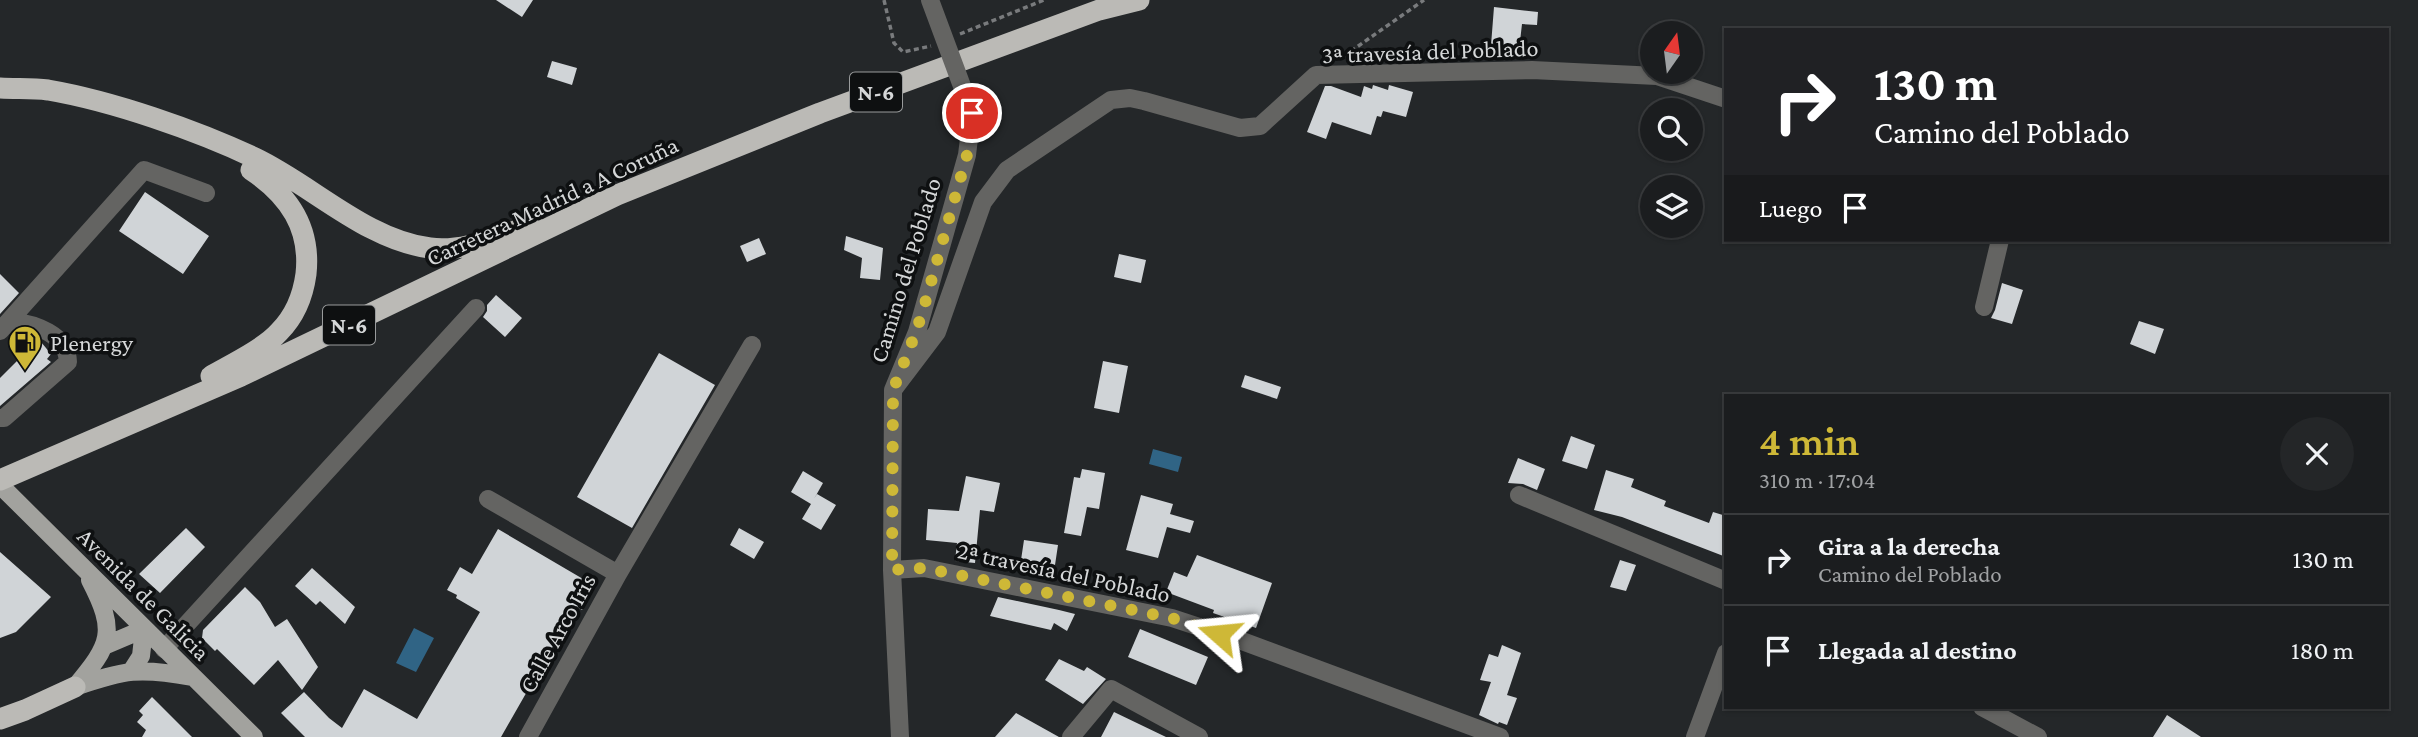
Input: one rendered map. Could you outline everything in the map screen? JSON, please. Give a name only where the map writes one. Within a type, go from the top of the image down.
[{"type":"highway","name":"Carretera Madrid a A Coruña","points":[[0,483],[241,376],[617,195],[820,113],[1099,10],[1139,0]]},
{"type":"highway","name":"N-6","points":[[0,88],[46,90],[102,102],[197,135],[257,159],[389,237],[430,248],[460,248],[617,195]]},
{"type":"highway","name":"N-6","points":[[77,448],[176,397],[234,363],[279,334],[298,307],[307,258],[304,233],[293,210],[272,184],[197,135]]},
{"type":"highway","points":[[0,719],[75,687]]},
{"type":"main road","name":"Avenida de Galicia","points":[[0,483],[254,737]]},
{"type":"main road","points":[[75,687],[97,661],[108,630],[106,615],[81,565]]},
{"type":"main road","points":[[104,646],[144,629],[141,656],[132,670]]},
{"type":"main road","points":[[75,687],[132,670],[192,677]]},
{"type":"street","name":"Camino del Poblado","points":[[900,737],[892,570],[893,390],[916,332],[967,155],[972,113],[930,0]]},
{"type":"street","name":"3ª travesía del Poblado","points":[[893,390],[937,332],[983,202],[1007,170],[1111,100],[1144,101],[1240,128],[1260,125],[1316,75],[1532,70],[1657,76],[1724,98]]},
{"type":"street","points":[[5,326],[144,170],[206,193]]},
{"type":"street","points":[[1984,307],[2000,242]]},
{"type":"street","points":[[164,649],[476,308]]},
{"type":"street","points":[[0,418],[4,418],[68,362],[68,354],[62,343],[47,330],[5,326]]},
{"type":"street","points":[[618,574],[752,345]]},
{"type":"street","points":[[1519,495],[1724,580]]},
{"type":"street","name":"Calle Arco Iris","points":[[488,499],[618,574],[528,737]]},
{"type":"street","name":"2ª travesía del Poblado","points":[[892,570],[924,568],[1172,618],[1242,641],[1500,737]]},
{"type":"street","points":[[1695,737],[1724,658]]},
{"type":"street","points":[[1071,737],[1111,689],[1199,737]]},
{"type":"street","points":[[1986,709],[2038,737]]},
{"type":"path","points":[[1316,75],[1424,0]]},
{"type":"water","points":[[1153,449],[1182,457],[1178,472],[1149,464]]},
{"type":"water","points":[[414,628],[434,638],[416,672],[396,663]]},
{"type":"building","points":[[496,0],[533,0],[522,17]]},
{"type":"building","points":[[1494,7],[1538,12],[1537,25],[1522,24],[1518,59],[1490,58]]},
{"type":"building","points":[[552,61],[577,68],[572,85],[547,77]]},
{"type":"building","points":[[1373,85],[1388,90],[1389,85],[1413,92],[1406,117],[1383,111],[1381,117],[1377,116],[1371,135],[1332,122],[1326,139],[1307,132],[1325,86],[1361,97],[1364,86],[1372,89]]},
{"type":"building","points":[[145,192],[209,236],[183,274],[119,231]]},
{"type":"building","points":[[846,236],[883,248],[880,280],[860,278],[862,258],[844,250]]},
{"type":"building","points":[[759,238],[766,254],[747,262],[740,246]]},
{"type":"building","points":[[1119,254],[1146,260],[1141,283],[1114,277]]},
{"type":"building","points":[[0,274],[19,293],[0,314]]},
{"type":"building","points":[[2002,283],[2023,290],[2012,324],[1991,318]]},
{"type":"building","points":[[496,295],[522,318],[505,337],[483,317],[487,305]]},
{"type":"building","points":[[2139,321],[2164,329],[2155,354],[2130,344]]},
{"type":"building","points":[[41,342],[51,354],[47,359],[51,362],[0,406],[0,378],[33,345],[36,348]]},
{"type":"building","points":[[659,353],[715,385],[632,528],[577,497]]},
{"type":"building","points":[[1103,361],[1128,366],[1119,413],[1094,408]]},
{"type":"building","points":[[1245,375],[1281,387],[1277,399],[1241,387]]},
{"type":"building","points":[[1571,436],[1595,445],[1587,469],[1562,461]]},
{"type":"building","points":[[1518,458],[1545,469],[1537,490],[1523,484],[1508,483]]},
{"type":"building","points":[[1082,469],[1105,473],[1099,509],[1087,507],[1081,536],[1064,533],[1074,477],[1080,478]]},
{"type":"building","points":[[1606,470],[1634,479],[1631,487],[1666,501],[1664,506],[1709,523],[1713,512],[1724,515],[1724,556],[1622,517],[1594,510]]},
{"type":"building","points":[[803,471],[823,483],[814,499],[817,494],[836,505],[821,530],[802,519],[811,504],[791,492]]},
{"type":"building","points":[[966,476],[1000,483],[994,512],[980,510],[975,563],[955,561],[957,543],[926,540],[928,509],[959,511]]},
{"type":"building","points":[[1141,495],[1173,504],[1170,514],[1194,521],[1190,533],[1167,527],[1158,558],[1126,550]]},
{"type":"building","points":[[186,528],[205,547],[160,593],[139,574]]},
{"type":"building","points":[[739,528],[764,542],[754,559],[730,545]]},
{"type":"building","points":[[498,529],[595,586],[582,610],[576,606],[501,737],[305,737],[281,713],[304,692],[342,728],[364,689],[417,719],[480,612],[447,590],[460,567],[472,574]]},
{"type":"building","points":[[1024,540],[1058,545],[1055,565],[1021,560]]},
{"type":"building","points":[[0,552],[51,597],[16,632],[0,638]]},
{"type":"building","points":[[1197,555],[1272,583],[1256,628],[1166,592],[1174,572],[1187,577]]},
{"type":"building","points":[[1620,560],[1636,565],[1626,591],[1610,587]]},
{"type":"building","points":[[312,568],[355,607],[345,624],[320,601],[316,605],[295,586]]},
{"type":"building","points":[[245,587],[260,602],[275,627],[287,619],[318,667],[302,690],[278,660],[254,685],[202,638],[203,630]]},
{"type":"building","points":[[998,597],[1075,614],[1067,631],[1054,623],[1051,630],[990,616]]},
{"type":"building","points":[[1140,629],[1208,657],[1196,685],[1128,657]]},
{"type":"building","points":[[1502,645],[1521,653],[1507,695],[1517,698],[1507,725],[1479,715],[1491,682],[1480,680],[1489,654],[1498,657]]},
{"type":"building","points":[[1059,659],[1084,671],[1087,667],[1106,679],[1083,704],[1045,680]]},
{"type":"building","points":[[152,697],[192,737],[142,737],[146,730],[137,722],[143,715],[139,711]]},
{"type":"building","points":[[1114,712],[1166,737],[1101,737]]},
{"type":"building","points":[[1016,713],[1059,737],[995,737]]},
{"type":"building","points":[[2167,715],[2201,737],[2153,737]]},
{"type":"place","name":"Plenergy","points":[[25,372]]},
{"type":"route","points":[[972,113],[967,155],[924,307],[893,390],[892,570],[924,568],[1172,618],[1219,634]]}]
